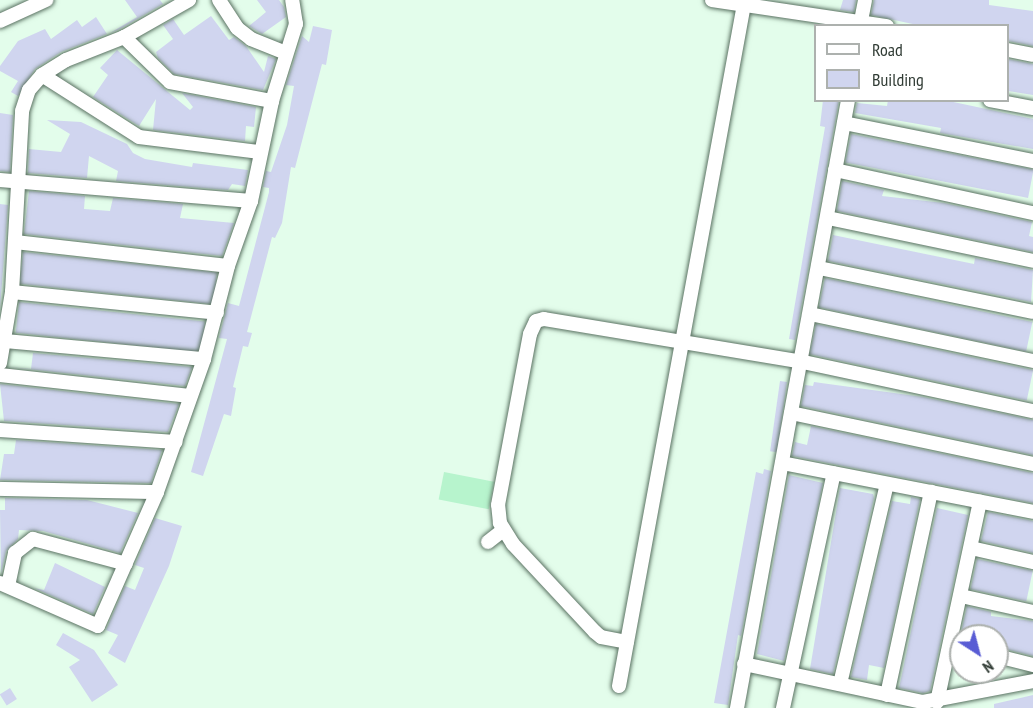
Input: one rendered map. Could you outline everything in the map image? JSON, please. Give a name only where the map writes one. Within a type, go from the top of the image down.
[{"type":"street","points":[[0,21],[45,0]]},
{"type":"street","points":[[0,363],[12,292],[16,180],[22,111],[29,90],[42,75],[66,60],[124,38],[189,0]]},
{"type":"street","points":[[219,0],[237,28],[251,39],[285,53]]},
{"type":"street","points":[[126,564],[33,539],[15,553],[4,585],[98,626],[126,564],[157,492],[204,359],[228,266],[251,201],[272,101],[285,53],[296,24],[292,0]]},
{"type":"street","points":[[712,0],[861,23],[865,0]]},
{"type":"street","points":[[619,686],[744,4]]},
{"type":"street","points":[[124,38],[170,82],[272,101]]},
{"type":"street","points":[[1009,50],[1033,55]]},
{"type":"street","points":[[42,75],[139,137],[260,152]]},
{"type":"street","points":[[737,708],[848,102]]},
{"type":"street","points":[[1001,102],[1033,108]]},
{"type":"street","points":[[844,123],[1033,161]]},
{"type":"street","points":[[836,170],[1033,213]]},
{"type":"street","points":[[0,180],[251,201]]},
{"type":"street","points":[[828,218],[1033,261]]},
{"type":"street","points":[[15,242],[228,266]]},
{"type":"street","points":[[819,268],[1033,312]]},
{"type":"street","points":[[12,292],[217,313]]},
{"type":"street","points":[[810,314],[1033,361]]},
{"type":"street","points":[[627,642],[601,637],[595,632],[502,531],[498,506],[532,324],[544,319],[799,361],[1033,411]]},
{"type":"street","points":[[5,340],[204,359]]},
{"type":"street","points":[[0,375],[190,396]]},
{"type":"street","points":[[791,413],[1033,464]]},
{"type":"street","points":[[0,430],[176,442]]},
{"type":"street","points":[[782,463],[1033,512]]},
{"type":"street","points":[[783,708],[834,473]]},
{"type":"street","points":[[840,684],[887,484]]},
{"type":"street","points":[[0,489],[157,492]]},
{"type":"street","points":[[887,695],[931,492]]},
{"type":"street","points":[[958,624],[961,596],[980,502]]},
{"type":"street","points":[[488,542],[502,531]]},
{"type":"street","points":[[971,549],[1033,562]]},
{"type":"street","points":[[961,596],[1033,612]]},
{"type":"street","points":[[1009,659],[1033,665]]},
{"type":"street","points":[[744,664],[887,695],[937,702],[1033,681]]},
{"type":"street","points":[[937,702],[949,666]]},
{"type":"green space","points":[[444,472],[494,482],[489,509],[439,499]]},
{"type":"building","points":[[125,0],[160,0],[163,4],[110,33],[137,17]]},
{"type":"building","points":[[257,0],[279,0],[284,7],[286,17],[262,34],[249,26],[266,12]]},
{"type":"building","points":[[843,0],[856,0],[854,12],[840,10]]},
{"type":"building","points":[[874,0],[989,0],[989,5],[1033,11],[1033,46],[1009,41],[1009,24],[913,24],[871,15]]},
{"type":"building","points":[[211,16],[229,40],[234,37],[246,46],[264,72],[268,56],[276,59],[263,90],[174,74],[158,58],[156,52],[173,39],[163,25],[173,19],[184,35]]},
{"type":"building","points":[[96,17],[107,34],[61,52],[35,69],[18,96],[11,92],[18,81],[0,71],[0,66],[18,41],[45,29],[51,39],[77,20],[82,27]]},
{"type":"building","points":[[313,26],[332,30],[326,65],[322,64],[295,168],[291,167],[282,223],[275,238],[272,237],[247,332],[252,333],[248,347],[243,346],[233,387],[236,388],[231,416],[224,414],[203,476],[191,472],[227,339],[219,338],[228,303],[239,306],[269,192],[269,188],[263,187],[266,171],[271,172],[287,125],[294,86],[286,85],[302,36],[309,42]]},
{"type":"building","points":[[117,50],[190,110],[193,107],[182,93],[256,107],[254,127],[246,126],[245,141],[153,130],[156,99],[139,126],[93,97],[108,75],[100,68]]},
{"type":"building","points":[[1009,59],[1033,64],[1033,95],[1009,91]]},
{"type":"building","points":[[823,102],[839,102],[795,340],[789,339],[825,127],[820,126]]},
{"type":"building","points":[[888,102],[953,102],[1033,119],[1033,149],[940,133],[941,128],[855,113],[857,103],[887,106]]},
{"type":"building","points":[[0,113],[13,115],[10,172],[0,171]]},
{"type":"building","points":[[47,120],[81,122],[127,144],[133,153],[145,159],[192,167],[193,163],[248,170],[245,186],[232,184],[228,190],[116,181],[118,171],[89,156],[87,178],[28,173],[29,149],[61,152],[70,134]]},
{"type":"building","points":[[851,134],[1033,169],[1028,198],[845,162]]},
{"type":"building","points":[[842,181],[884,190],[882,196],[944,203],[1032,222],[1029,236],[1033,237],[1033,252],[837,211]]},
{"type":"building","points":[[29,191],[85,196],[84,209],[110,211],[113,198],[183,204],[180,218],[234,223],[222,256],[24,234]]},
{"type":"building","points":[[0,204],[8,205],[0,309]]},
{"type":"building","points":[[833,235],[974,264],[975,258],[1033,270],[1031,302],[828,261]]},
{"type":"building","points":[[23,252],[217,272],[214,304],[20,284]]},
{"type":"building","points":[[825,278],[1032,322],[1026,351],[819,307]]},
{"type":"building","points":[[19,302],[205,322],[202,352],[16,333]]},
{"type":"building","points":[[816,324],[1033,370],[1027,400],[810,354]]},
{"type":"building","points":[[33,353],[192,367],[185,386],[8,367],[31,369]]},
{"type":"building","points":[[780,381],[787,382],[777,452],[770,451]]},
{"type":"building","points":[[814,382],[923,397],[1033,420],[1033,455],[801,406],[805,385],[813,386]]},
{"type":"building","points":[[0,384],[179,404],[168,432],[4,421]]},
{"type":"building","points":[[811,426],[1033,473],[1033,503],[792,456],[795,442],[807,445]]},
{"type":"building","points":[[16,440],[162,450],[151,483],[0,480],[4,454],[14,454]]},
{"type":"building","points":[[764,469],[771,471],[741,636],[738,635],[728,705],[714,703],[756,472],[763,474]]},
{"type":"building","points":[[789,475],[823,483],[784,661],[757,654]]},
{"type":"building","points":[[840,488],[873,494],[874,498],[833,674],[810,669]]},
{"type":"building","points":[[911,497],[920,499],[884,668],[869,665],[867,680],[851,677],[892,501],[910,504]]},
{"type":"building","points":[[5,498],[87,500],[138,513],[120,553],[43,531],[19,530],[18,539],[6,551],[1,574],[0,510],[5,510]]},
{"type":"building","points":[[937,508],[968,515],[930,691],[923,693],[899,688]]},
{"type":"building","points":[[988,512],[1033,521],[1033,553],[981,541]]},
{"type":"building","points":[[155,518],[182,526],[169,566],[125,663],[108,653],[118,635],[106,630],[125,586],[135,590],[144,568],[135,565]]},
{"type":"building","points":[[977,559],[1033,571],[1026,601],[971,589]]},
{"type":"building","points":[[55,563],[105,587],[93,614],[34,588],[44,590]]},
{"type":"building","points":[[967,606],[991,612],[991,616],[1033,621],[1033,656],[1009,650],[1009,624],[963,624]]},
{"type":"building","points":[[63,633],[94,650],[118,685],[92,702],[69,667],[80,660],[56,645]]},
{"type":"building","points":[[10,688],[17,699],[7,705],[0,694]]},
{"type":"building","points":[[1033,695],[1033,708],[994,708],[994,704]]}]
